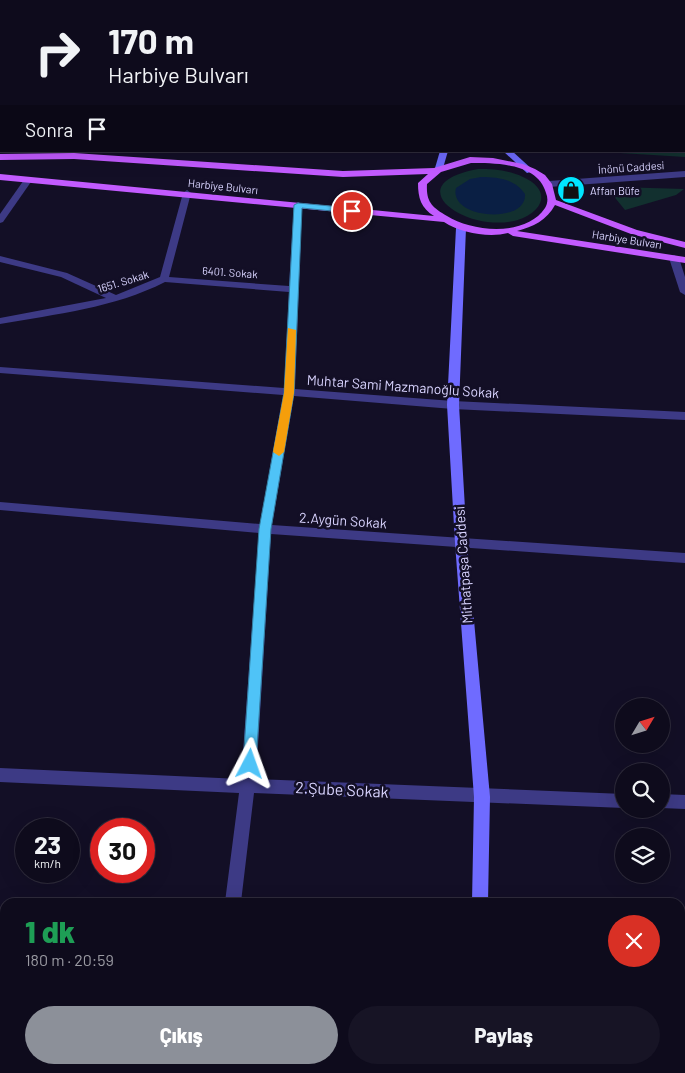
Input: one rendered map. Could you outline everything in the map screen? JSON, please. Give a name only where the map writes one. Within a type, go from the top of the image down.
[{"type":"main road","points":[[437,170],[444,152]]},
{"type":"main road","points":[[508,152],[530,171]]},
{"type":"main road","name":"Harbiye Bulvarı","points":[[0,157],[50,153],[343,174],[437,170],[470,160],[491,160],[512,164],[530,171],[549,184]]},
{"type":"main road","name":"Harbiye Bulvarı","points":[[437,170],[424,179],[420,189],[422,200],[430,210],[443,220],[461,228],[482,232],[505,231],[524,227],[548,211],[552,201],[634,232],[685,245]]},
{"type":"main road","name":"Harbiye Bulvarı","points":[[0,177],[443,220]]},
{"type":"main road","points":[[549,184],[552,201]]},
{"type":"main road","name":"Mithatpaşa Caddesi","points":[[461,228],[453,405],[461,543],[482,797],[480,898]]},
{"type":"main road","name":"Harbiye Bulvarı","points":[[505,231],[685,260]]},
{"type":"street","name":"İnönü Caddesi","points":[[549,184],[685,174]]},
{"type":"street","points":[[0,220],[29,179]]},
{"type":"street","name":"1651. Sokak","points":[[0,321],[115,298],[150,287],[164,279],[187,194]]},
{"type":"street","points":[[234,898],[248,784],[265,529],[289,393],[298,205]]},
{"type":"street","points":[[674,258],[685,292]]},
{"type":"street","points":[[0,259],[64,275],[115,298]]},
{"type":"street","name":"6401. Sokak","points":[[164,279],[294,289]]},
{"type":"street","name":"Muhtar Sami Mazmanoğlu Sokak","points":[[0,370],[453,405],[685,416]]},
{"type":"street","name":"2.Aygün Sokak","points":[[0,506],[265,529],[461,543],[498,548],[685,558]]},
{"type":"street","name":"2.Şube Sokak","points":[[0,774],[248,784],[482,797],[615,801]]},
{"type":"street","points":[[670,801],[685,802]]},
{"type":"green space","points":[[604,152],[685,152],[685,157]]},
{"type":"green space","points":[[478,169],[507,171],[523,177],[539,189],[541,202],[532,213],[514,221],[495,223],[476,220],[459,213],[447,205],[441,195],[442,185],[454,176]]},
{"type":"green space","points":[[617,187],[684,189],[676,195],[625,210],[612,194]]},
{"type":"water","points":[[481,177],[500,178],[516,185],[525,194],[522,204],[514,210],[502,214],[475,212],[464,206],[457,198],[456,188],[470,179]]},
{"type":"slow traffic","points":[[279,452],[289,393],[292,330]]},
{"type":"place","name":"Affan Büfe","points":[[571,190]]},
{"type":"route","points":[[250,764],[265,529],[289,393],[298,205],[352,211]]}]
